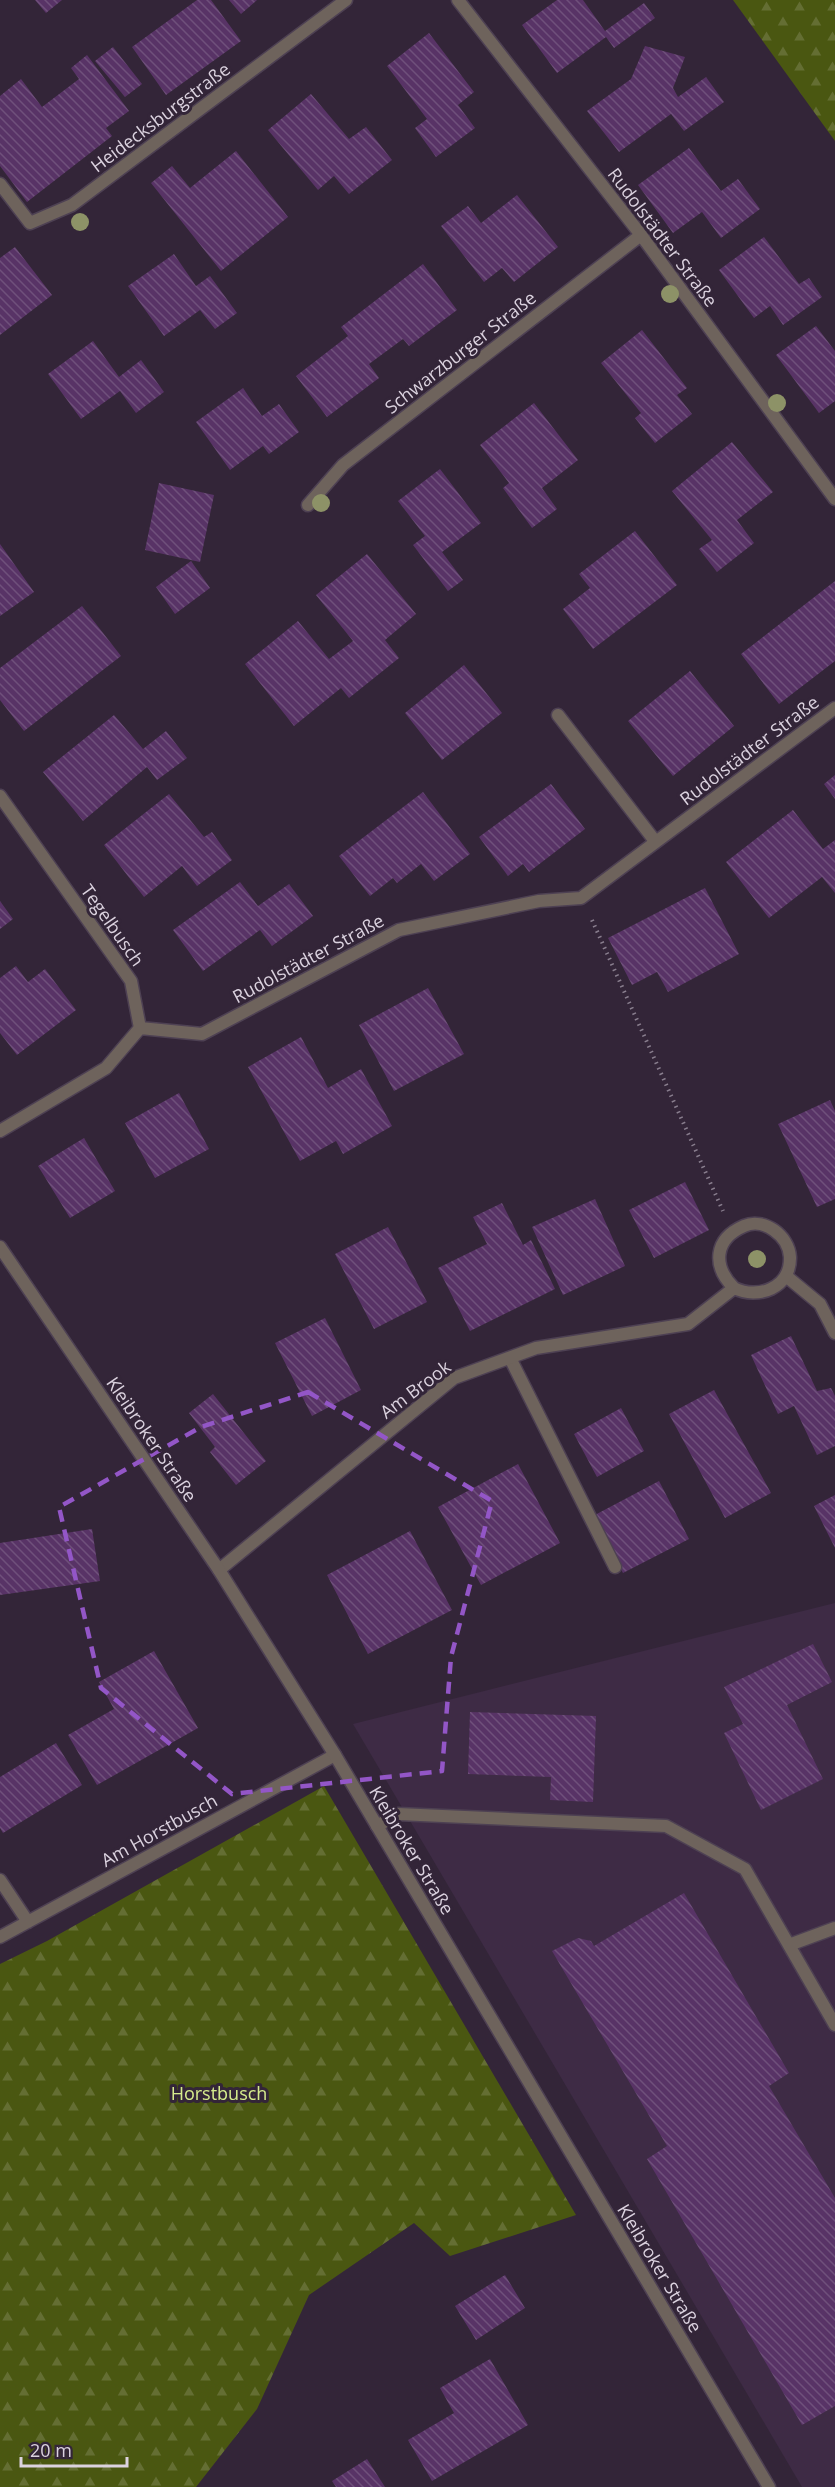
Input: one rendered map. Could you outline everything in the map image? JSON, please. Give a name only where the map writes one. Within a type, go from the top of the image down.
[{"type":"street","name":"Heidecksburgstraße","points":[[0,184],[30,223],[72,205],[346,0]]},
{"type":"street","name":"Rudolstädter Straße","points":[[458,0],[641,235],[835,499]]},
{"type":"street","name":"Schwarzburger Straße","points":[[308,505],[343,465],[641,235]]},
{"type":"street","name":"Rudolstädter Straße","points":[[140,1029],[202,1034],[399,930],[539,901],[581,898],[835,708]]},
{"type":"street","points":[[558,716],[655,842]]},
{"type":"street","name":"Tegelbusch","points":[[0,796],[131,981],[140,1029]]},
{"type":"street","points":[[0,1131],[106,1068],[140,1029]]},
{"type":"street","points":[[750,1223],[769,1226],[784,1239],[790,1257],[786,1276],[771,1290],[759,1294],[743,1293],[724,1278],[719,1261],[721,1245],[732,1231],[750,1223]]},
{"type":"street","name":"Kleibroker Straße","points":[[0,1247],[219,1570],[335,1755],[769,2487]]},
{"type":"street","points":[[786,1276],[820,1304],[835,1333]]},
{"type":"street","name":"Am Brook","points":[[219,1570],[454,1378],[536,1348],[688,1324],[734,1288]]},
{"type":"street","points":[[510,1358],[615,1567]]},
{"type":"street","name":"Am Horstbusch","points":[[0,1936],[335,1755]]},
{"type":"street","points":[[377,1826],[398,1814],[666,1826],[745,1869],[835,2025]]},
{"type":"street","points":[[0,1880],[28,1922]]},
{"type":"street","points":[[789,1945],[835,1928]]},
{"type":"path","points":[[581,898],[732,1231]]},
{"type":"highlighted area","points":[[308,1392],[492,1501],[451,1657],[442,1771],[232,1794],[101,1688],[59,1507],[201,1427]]},
{"type":"shaded area","points":[[835,1603],[835,2487],[802,2487],[353,1724]]},
{"type":"green space","points":[[733,0],[835,0],[835,141]]},
{"type":"green space","name":"Horstbusch","points":[[324,1786],[576,2215],[450,2256],[414,2223],[309,2295],[257,2409],[196,2487],[0,2487],[0,1964],[47,1941]]},
{"type":"building","points":[[35,0],[62,0],[46,13]]},
{"type":"building","points":[[197,0],[211,0],[241,41],[166,95],[132,47]]},
{"type":"building","points":[[229,0],[257,0],[241,14]]},
{"type":"building","points":[[557,0],[583,0],[605,31],[644,3],[655,18],[614,48],[606,37],[557,73],[522,25]]},
{"type":"building","points":[[429,33],[474,92],[458,105],[475,128],[436,157],[415,128],[427,119],[387,66]]},
{"type":"building","points":[[645,46],[685,57],[673,88],[678,97],[706,77],[724,102],[684,131],[671,114],[619,152],[587,111],[631,79]]},
{"type":"building","points":[[113,47],[142,84],[125,97],[95,61]]},
{"type":"building","points":[[87,55],[129,111],[106,128],[112,136],[27,202],[0,166],[0,96],[21,79],[42,107],[79,79],[71,68]]},
{"type":"building","points":[[311,94],[349,139],[366,127],[392,160],[349,194],[334,176],[318,190],[268,130]]},
{"type":"building","points":[[689,148],[721,191],[738,179],[760,209],[721,238],[702,212],[673,233],[638,185]]},
{"type":"building","points":[[236,151],[288,217],[221,271],[151,183],[172,166],[190,188]]},
{"type":"building","points":[[517,195],[558,247],[514,282],[502,268],[484,282],[441,226],[468,206],[481,223]]},
{"type":"building","points":[[764,237],[799,284],[809,278],[822,297],[783,325],[770,306],[754,318],[719,270]]},
{"type":"building","points":[[15,247],[52,295],[0,335],[0,258]]},
{"type":"building","points":[[174,254],[196,286],[210,276],[237,313],[215,329],[200,310],[164,336],[128,286]]},
{"type":"building","points":[[423,264],[457,310],[409,346],[403,339],[369,364],[379,378],[327,417],[296,376],[348,336],[341,327]]},
{"type":"building","points":[[816,326],[835,351],[835,401],[819,413],[776,355]]},
{"type":"building","points":[[642,330],[687,388],[677,395],[692,414],[655,443],[635,418],[641,413],[601,363]]},
{"type":"building","points":[[93,341],[119,377],[141,360],[164,392],[136,413],[120,391],[81,419],[48,374]]},
{"type":"building","points":[[243,388],[262,416],[279,404],[299,432],[269,454],[263,446],[230,470],[196,422]]},
{"type":"building","points":[[534,403],[578,460],[542,488],[557,509],[532,528],[503,488],[509,483],[480,445]]},
{"type":"building","points":[[732,442],[773,492],[737,520],[754,543],[717,572],[699,549],[712,540],[672,491]]},
{"type":"building","points":[[440,469],[481,523],[442,552],[463,580],[448,591],[413,545],[425,536],[398,501]]},
{"type":"building","points":[[159,483],[214,495],[200,562],[145,550]]},
{"type":"building","points":[[635,531],[677,585],[593,649],[563,609],[590,588],[579,574]]},
{"type":"building","points":[[0,544],[34,592],[0,616]]},
{"type":"building","points":[[367,554],[416,614],[385,640],[399,658],[349,698],[341,688],[294,726],[245,664],[298,621],[329,659],[353,641],[316,595]]},
{"type":"building","points":[[191,561],[210,588],[175,614],[156,587]]},
{"type":"building","points":[[835,581],[835,661],[779,704],[741,654]]},
{"type":"building","points":[[82,606],[121,656],[24,731],[0,700],[0,668]]},
{"type":"building","points":[[464,665],[502,713],[442,760],[405,713]]},
{"type":"building","points":[[690,671],[734,726],[673,776],[628,721]]},
{"type":"building","points":[[114,715],[143,749],[166,731],[187,758],[157,780],[147,767],[83,821],[43,772]]},
{"type":"building","points":[[835,775],[835,799],[824,784]]},
{"type":"building","points":[[551,784],[585,829],[529,872],[523,864],[508,876],[479,837]]},
{"type":"building","points":[[423,792],[470,854],[434,881],[421,864],[397,883],[393,878],[370,896],[339,856]]},
{"type":"building","points":[[169,794],[204,837],[212,832],[232,860],[197,886],[182,866],[144,897],[104,845]]},
{"type":"building","points":[[793,810],[823,849],[835,840],[835,893],[822,877],[769,918],[726,862]]},
{"type":"building","points":[[240,882],[258,906],[289,884],[313,916],[272,946],[260,930],[203,971],[173,930]]},
{"type":"building","points":[[705,888],[739,954],[668,992],[657,972],[632,985],[608,938]]},
{"type":"building","points":[[0,901],[13,919],[0,929]]},
{"type":"building","points":[[16,966],[28,982],[45,969],[76,1010],[17,1055],[0,1033],[0,978]]},
{"type":"building","points":[[428,988],[464,1054],[394,1091],[359,1025]]},
{"type":"building","points":[[301,1037],[328,1088],[361,1069],[392,1126],[343,1154],[336,1141],[300,1161],[248,1067]]},
{"type":"building","points":[[179,1093],[209,1149],[155,1178],[125,1123]]},
{"type":"building","points":[[830,1100],[835,1111],[835,1199],[817,1207],[778,1124]]},
{"type":"building","points":[[84,1138],[115,1191],[70,1218],[38,1166]]},
{"type":"building","points":[[685,1182],[709,1230],[654,1258],[629,1210]]},
{"type":"building","points":[[595,1199],[625,1266],[563,1295],[532,1227]]},
{"type":"building","points":[[502,1203],[523,1245],[531,1240],[555,1289],[470,1331],[438,1268],[487,1244],[473,1217]]},
{"type":"building","points":[[388,1227],[427,1302],[374,1329],[335,1254]]},
{"type":"building","points":[[325,1318],[361,1390],[312,1416],[275,1343]]},
{"type":"building","points":[[791,1336],[817,1391],[831,1388],[835,1396],[835,1446],[817,1455],[794,1406],[778,1414],[751,1355]]},
{"type":"building","points":[[714,1390],[771,1493],[725,1518],[669,1414]]},
{"type":"building","points":[[213,1394],[266,1461],[236,1485],[210,1452],[215,1447],[189,1413]]},
{"type":"building","points":[[621,1408],[644,1451],[597,1477],[574,1434]]},
{"type":"building","points":[[518,1464],[560,1543],[481,1585],[438,1507]]},
{"type":"building","points":[[659,1481],[689,1539],[623,1573],[593,1516]]},
{"type":"building","points":[[835,1495],[835,1548],[814,1506]]},
{"type":"building","points":[[92,1529],[100,1581],[0,1595],[0,1543]]},
{"type":"building","points":[[410,1531],[452,1610],[368,1654],[327,1575]]},
{"type":"building","points":[[813,1644],[832,1682],[787,1705],[823,1779],[761,1810],[724,1733],[743,1724],[724,1687]]},
{"type":"building","points":[[154,1651],[198,1728],[97,1785],[68,1735],[114,1709],[99,1682]]},
{"type":"building","points":[[470,1712],[596,1716],[593,1802],[550,1800],[551,1777],[468,1774]]},
{"type":"building","points":[[56,1743],[82,1785],[3,1833],[0,1828],[0,1777]]},
{"type":"building","points":[[684,1893],[789,2073],[769,2086],[835,2198],[835,2406],[802,2425],[647,2159],[667,2146],[552,1951],[578,1938],[591,1941],[594,1946]]},
{"type":"building","points":[[505,2275],[525,2308],[476,2340],[455,2306]]},
{"type":"building","points":[[490,2359],[528,2425],[432,2481],[408,2440],[454,2413],[440,2388]]},
{"type":"building","points":[[367,2459],[385,2487],[336,2487],[332,2481]]}]
